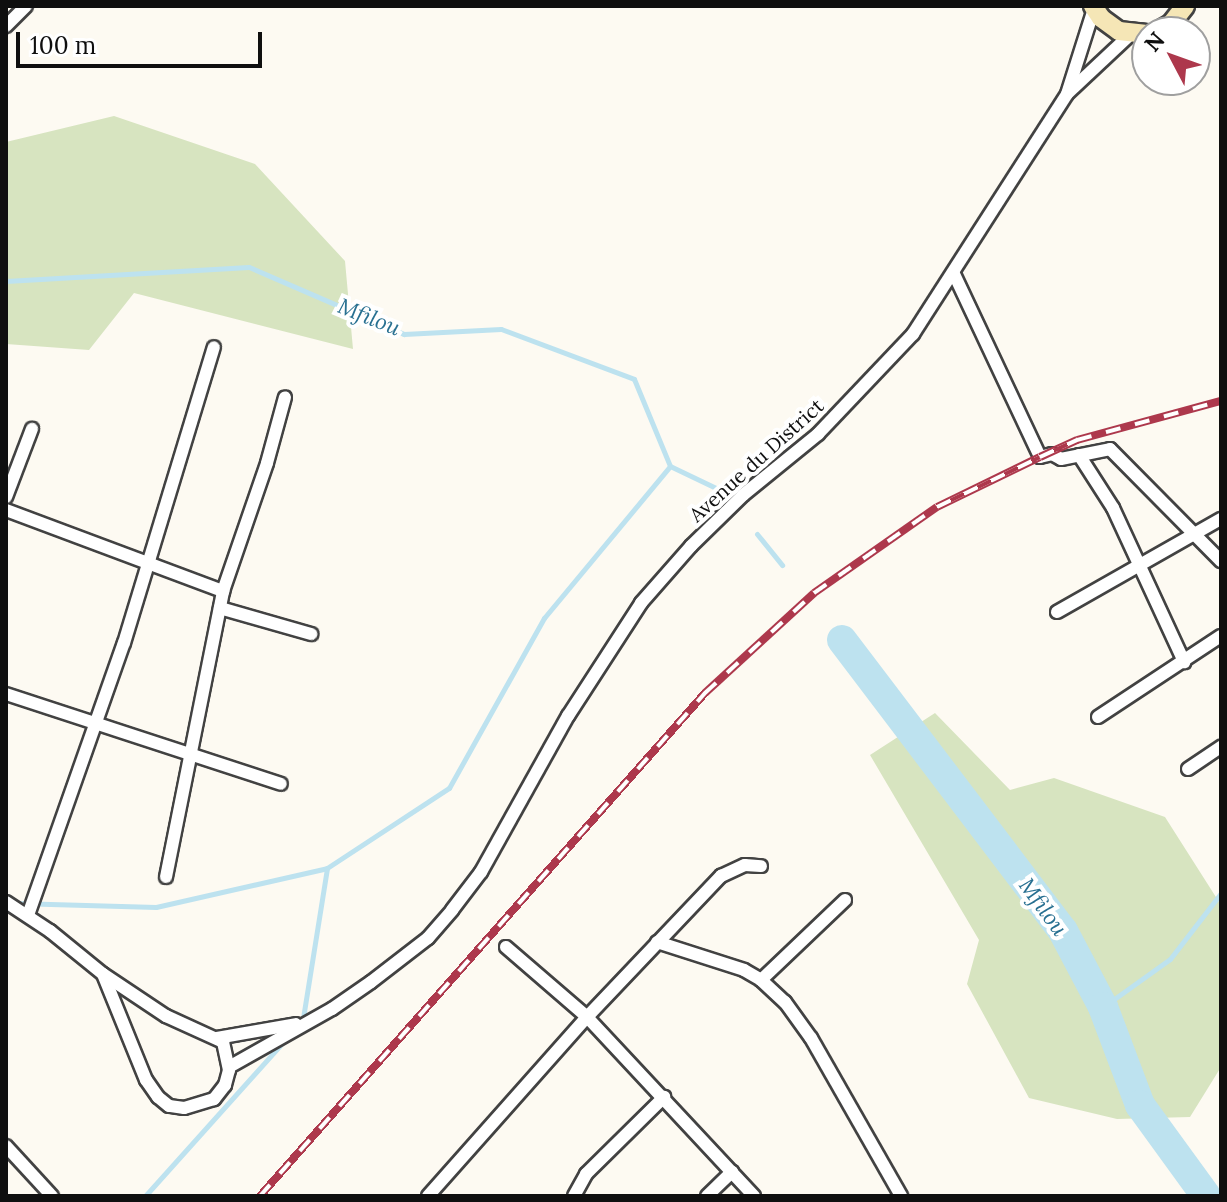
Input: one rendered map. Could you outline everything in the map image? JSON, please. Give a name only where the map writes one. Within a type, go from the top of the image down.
[{"type":"main road","points":[[1094,8],[1109,26],[1131,32]]},
{"type":"street","points":[[6,26],[26,6]]},
{"type":"street","name":"Avenue du District","points":[[229,1067],[307,1023],[383,973],[428,938],[452,910],[481,872],[568,716],[641,603],[701,536],[743,495],[818,434],[903,345],[954,274],[1067,94],[1094,8]]},
{"type":"street","name":"Avenue du District","points":[[1067,94],[1131,40]]},
{"type":"street","points":[[954,274],[1040,457],[1079,455],[1110,449],[1221,561]]},
{"type":"street","points":[[28,915],[96,725],[214,347]]},
{"type":"street","points":[[166,877],[223,591],[285,397]]},
{"type":"street","points":[[6,497],[32,429]]},
{"type":"street","points":[[1079,455],[1113,508],[1184,662]]},
{"type":"street","points":[[6,510],[223,591]]},
{"type":"street","points":[[1057,612],[1221,519]]},
{"type":"street","points":[[220,608],[311,634]]},
{"type":"street","points":[[1098,717],[1221,636]]},
{"type":"street","points":[[6,694],[190,757],[281,784]]},
{"type":"street","points":[[1188,769],[1221,747]]},
{"type":"street","points":[[428,1196],[587,1017],[721,876],[745,865],[761,866]]},
{"type":"street","points":[[761,980],[845,900]]},
{"type":"street","points":[[6,902],[166,1016],[217,1038],[227,1050],[229,1067],[225,1085],[214,1099],[197,1106],[169,1106],[146,1080],[103,974]]},
{"type":"street","points":[[657,942],[729,964],[761,980],[785,1002],[811,1038],[901,1196]]},
{"type":"street","points":[[506,947],[587,1017],[754,1196]]},
{"type":"street","name":"Avenue du District","points":[[217,1038],[307,1023]]},
{"type":"street","points":[[574,1196],[586,1174],[664,1097]]},
{"type":"street","points":[[6,1146],[52,1196]]},
{"type":"street","points":[[707,1196],[732,1172]]},
{"type":"green space","points":[[114,116],[255,164],[345,261],[353,349],[134,293],[89,350],[6,344],[6,142]]},
{"type":"green space","points":[[935,713],[1010,790],[1054,778],[1165,817],[1221,905],[1221,1067],[1190,1117],[1117,1119],[1029,1098],[967,984],[979,940],[870,755]]},
{"type":"waterway","name":"Mfilou","points":[[6,281],[249,267],[404,334],[501,329],[634,379],[670,466],[716,488]]},
{"type":"waterway","points":[[15,903],[156,907],[327,868],[449,788],[544,618],[670,466]]},
{"type":"waterway","name":"Mfilou","points":[[757,534],[782,565]]},
{"type":"waterway","name":"Mfilou","points":[[842,640],[1063,931],[1103,1007],[1140,1105],[1206,1196]]},
{"type":"waterway","points":[[300,1022],[327,868]]},
{"type":"waterway","points":[[1103,1007],[1170,959],[1221,893]]},
{"type":"waterway","points":[[145,1196],[283,1042]]},
{"type":"railway","points":[[260,1196],[705,693],[814,593],[937,507],[1040,457],[1077,440],[1221,401]]}]
